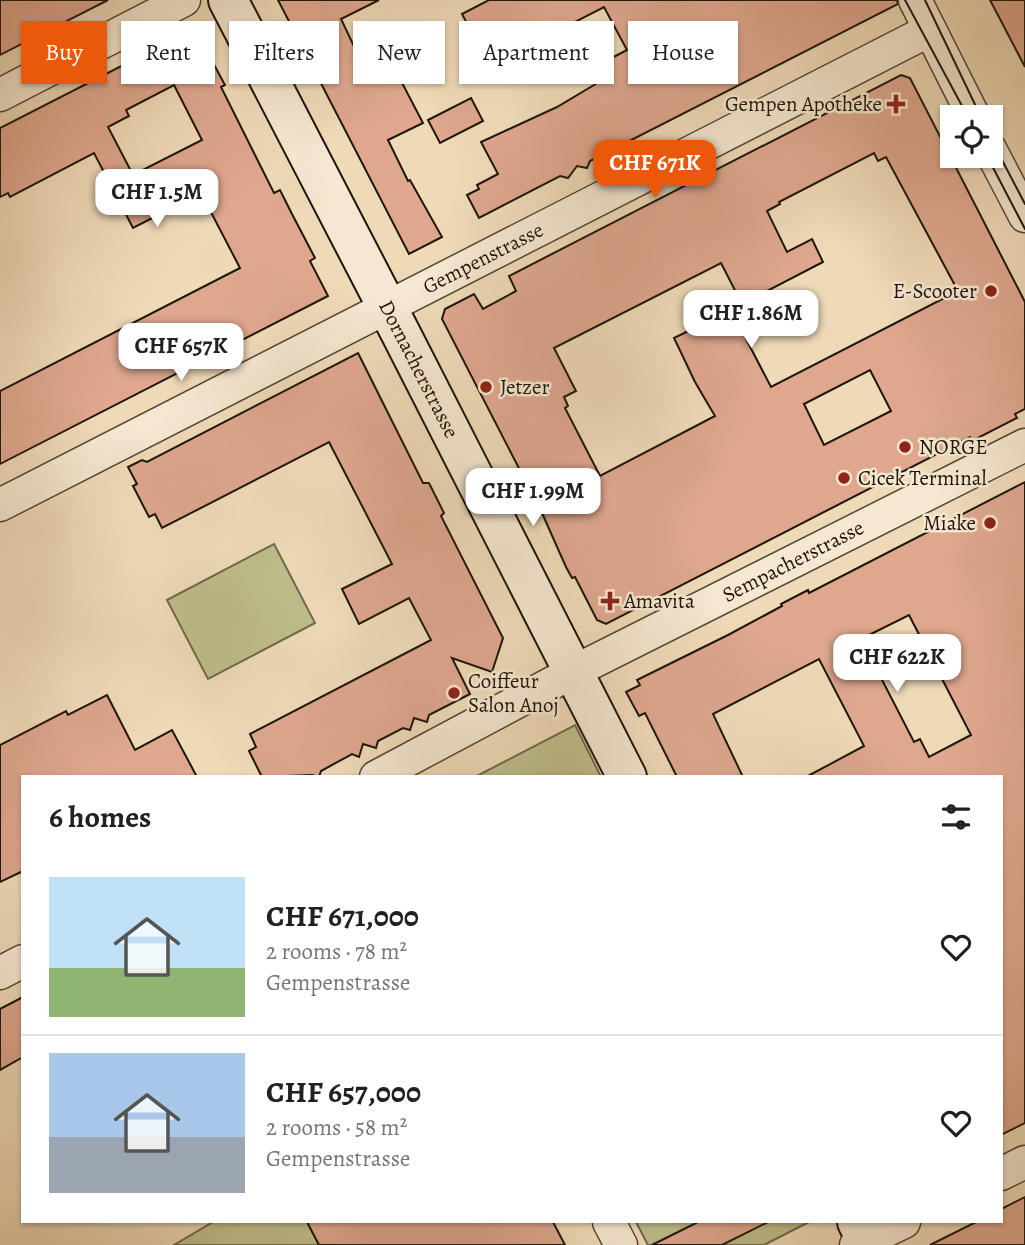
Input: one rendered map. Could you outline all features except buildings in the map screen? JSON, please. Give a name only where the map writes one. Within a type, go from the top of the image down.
[{"type":"main road","name":"Dornacherstrasse","points":[[228,0],[626,775]]},
{"type":"street","points":[[0,94],[184,0]]},
{"type":"street","points":[[915,0],[968,105]]},
{"type":"street","name":"Gempenstrasse","points":[[0,505],[930,30]]},
{"type":"street","points":[[1000,168],[1025,216]]},
{"type":"street","name":"Sempacherstrasse","points":[[381,775],[573,671],[1025,445]]},
{"type":"street","points":[[0,973],[21,962]]},
{"type":"street","points":[[1003,1173],[1025,1162]]},
{"type":"street","points":[[610,1223],[621,1245]]},
{"type":"street","points":[[862,1238],[901,1223]]},
{"type":"green space","points":[[274,544],[315,623],[208,679],[167,600]]},
{"type":"green space","points":[[575,725],[600,775],[479,775]]},
{"type":"green space","points":[[211,1223],[308,1223],[319,1245],[174,1245]]},
{"type":"green space","points":[[637,1223],[807,1223],[764,1245],[648,1245]]},
{"type":"tram line","points":[[905,0],[962,105]]},
{"type":"tram line","points":[[925,0],[975,105]]},
{"type":"tram line","points":[[1003,162],[1025,204]]},
{"type":"tram line","points":[[993,168],[1025,229]]},
{"type":"place","name":"Gempen Apotheke","points":[[896,104]]},
{"type":"place","name":"E-Scooter","points":[[991,291]]},
{"type":"place","name":"Jetzer","points":[[486,387]]},
{"type":"place","name":"NORGE","points":[[905,447]]},
{"type":"place","name":"Cicek Terminal","points":[[844,478]]},
{"type":"place","name":"Miake","points":[[990,523]]},
{"type":"place","name":"Amavita","points":[[610,601]]},
{"type":"place","name":"Coiffeur Salon Anoj","points":[[454,693]]}]
